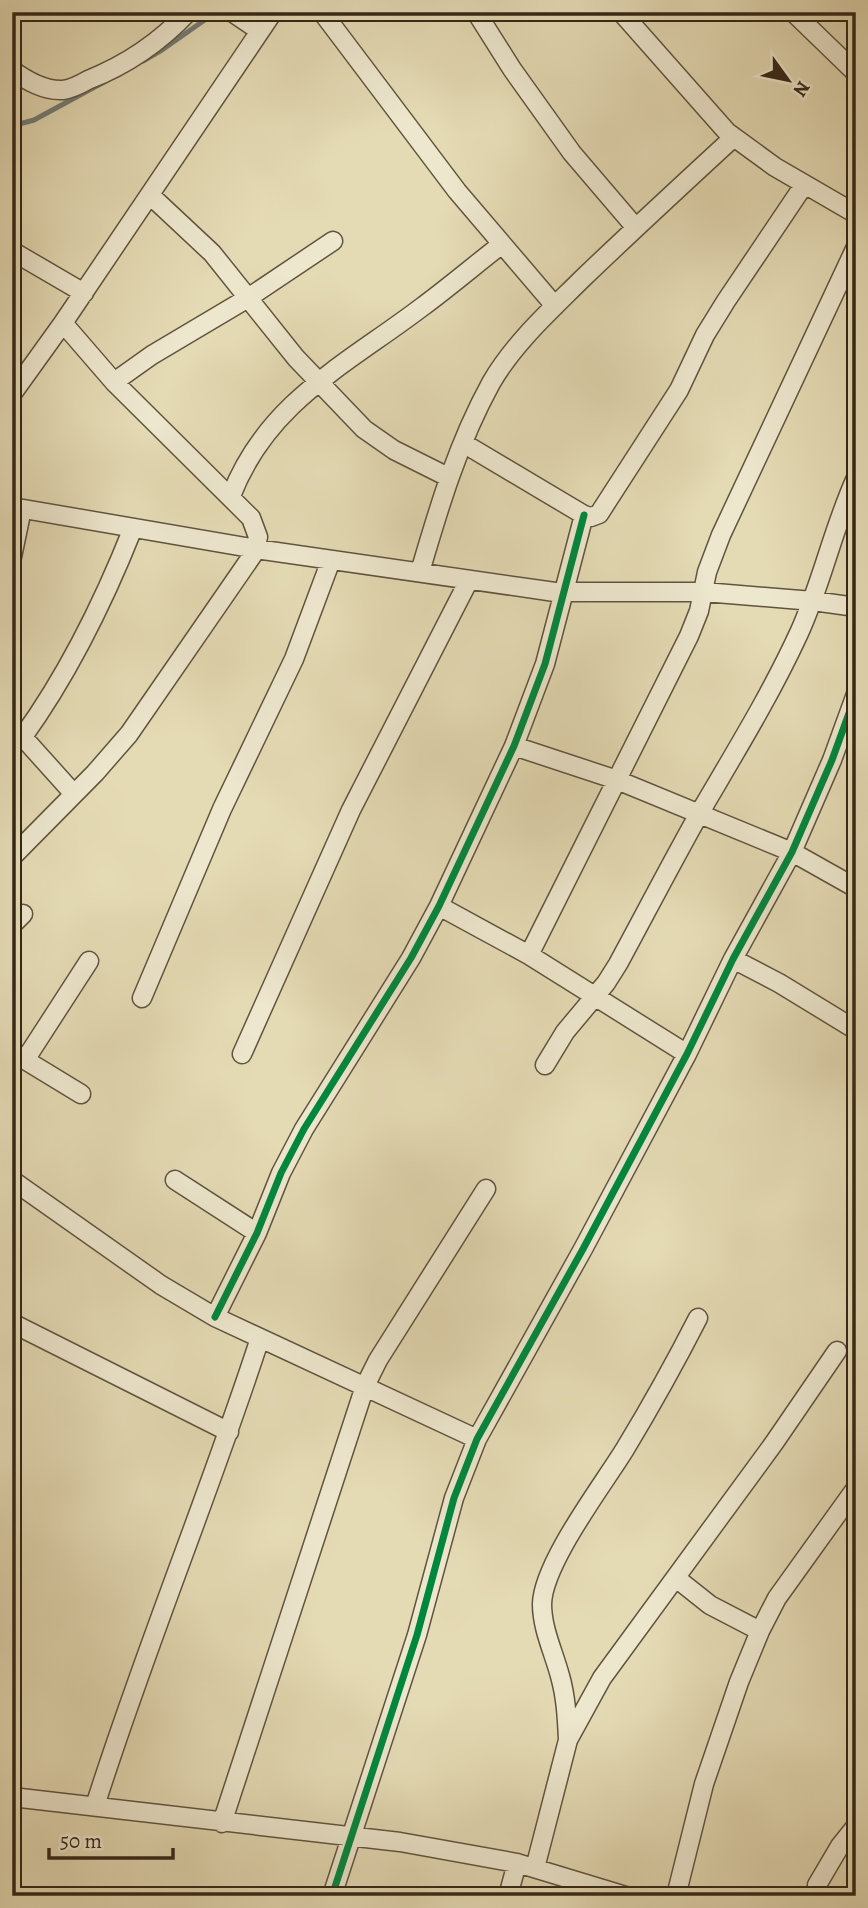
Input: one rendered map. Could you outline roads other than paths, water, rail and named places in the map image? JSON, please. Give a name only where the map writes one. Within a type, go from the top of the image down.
[{"type":"street","points":[[12,70],[40,86],[65,90],[108,72],[132,58],[152,45],[188,12]]},
{"type":"street","points":[[232,12],[260,31]]},
{"type":"street","points":[[12,394],[84,293],[273,12]]},
{"type":"street","points":[[322,12],[457,191],[555,306]]},
{"type":"street","points":[[477,12],[512,69],[572,153],[636,228]]},
{"type":"street","points":[[621,12],[734,137],[804,185],[856,214]]},
{"type":"street","points":[[793,12],[856,73]]},
{"type":"street","points":[[420,572],[448,477],[491,382],[514,351],[555,306],[734,137]]},
{"type":"street","points":[[463,443],[584,515],[595,516],[609,501],[678,390],[705,335],[726,301],[804,185]]},
{"type":"street","points":[[150,195],[212,253],[275,333],[364,429],[394,450],[448,477]]},
{"type":"street","points":[[114,382],[152,355],[248,298],[333,241]]},
{"type":"street","points":[[230,496],[247,463],[279,418],[318,380],[422,308],[502,244]]},
{"type":"street","points":[[529,955],[689,636],[699,611],[707,572],[742,488],[856,247]]},
{"type":"street","points":[[12,251],[84,293]]},
{"type":"street","points":[[12,857],[95,773],[143,716],[256,549],[258,537],[256,525],[230,496],[114,382],[63,323]]},
{"type":"street","points":[[545,1065],[565,1032],[595,997],[618,964],[751,727],[813,601],[845,501],[856,478]]},
{"type":"street","points":[[12,557],[17,508],[256,549],[564,592],[704,592],[856,607]]},
{"type":"street","points":[[215,1317],[304,1129],[411,958],[439,906],[514,746],[545,664],[584,515]]},
{"type":"street","points":[[74,794],[17,732],[57,685],[90,625],[133,528]]},
{"type":"street","points":[[142,998],[222,809],[294,659],[331,560]]},
{"type":"street","points":[[242,1054],[351,810],[469,580]]},
{"type":"street","points":[[332,1896],[417,1635],[454,1498],[477,1439],[583,1249],[687,1054],[733,959],[792,852],[832,760],[856,694]]},
{"type":"street","points":[[514,746],[617,780],[792,852],[856,888]]},
{"type":"street","points":[[439,906],[529,955],[687,1054]]},
{"type":"street","points":[[733,959],[779,983],[856,1030]]},
{"type":"street","points":[[80,1094],[18,1056],[89,961]]},
{"type":"street","points":[[12,1180],[161,1285],[215,1317],[477,1439]]},
{"type":"street","points":[[175,1180],[257,1233]]},
{"type":"street","points":[[222,1823],[365,1386],[378,1360],[486,1189]]},
{"type":"street","points":[[568,1740],[566,1702],[543,1621],[542,1601],[548,1581],[574,1527],[672,1369],[698,1318]]},
{"type":"street","points":[[12,1324],[229,1432]]},
{"type":"street","points":[[95,1806],[146,1651],[229,1432],[260,1338]]},
{"type":"street","points":[[535,1868],[568,1740],[602,1678],[774,1443],[837,1351]]},
{"type":"street","points":[[676,1896],[704,1784],[739,1682],[760,1631],[777,1598],[856,1488]]},
{"type":"street","points":[[676,1578],[710,1605],[760,1631]]},
{"type":"street","points":[[12,1797],[400,1842],[517,1863],[626,1896]]},
{"type":"street","points":[[817,1885],[840,1846],[856,1826]]},
{"type":"street","points":[[508,1896],[517,1863]]},
{"type":"waterway","points":[[143,61],[216,12]]},
{"type":"waterway","points":[[12,126],[34,120],[104,82]]}]
